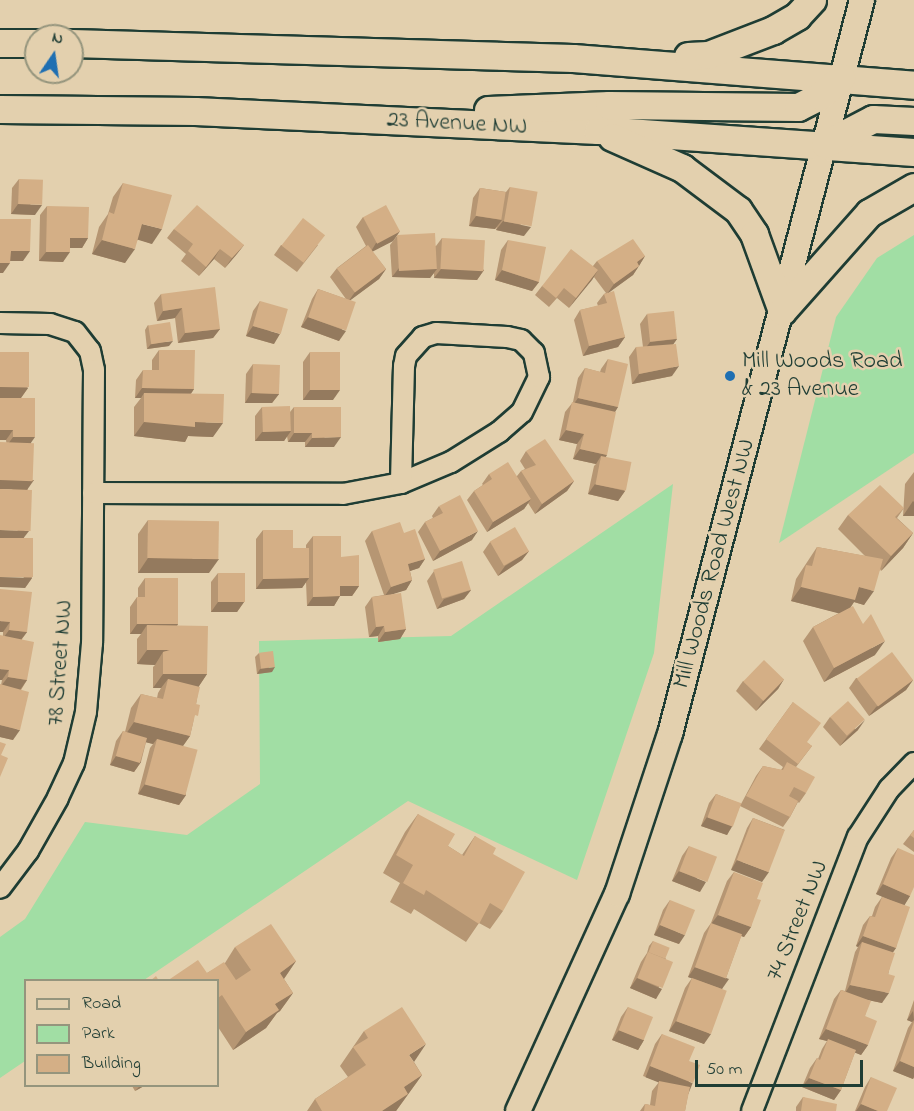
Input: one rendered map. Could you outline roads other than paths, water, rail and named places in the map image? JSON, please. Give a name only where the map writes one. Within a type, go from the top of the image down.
[{"type":"main road","points":[[573,58],[708,55],[773,30],[796,16],[812,0]]},
{"type":"main road","points":[[0,43],[24,43]]},
{"type":"main road","points":[[84,43],[573,58],[914,85]]},
{"type":"main road","points":[[384,121],[467,110],[609,105],[798,107],[820,96],[840,78]]},
{"type":"main road","name":"23 Avenue NW","points":[[0,109],[195,111],[598,130],[914,152]]},
{"type":"main road","points":[[825,144],[873,119],[914,121]]},
{"type":"main road","points":[[598,130],[682,168],[738,210],[754,234],[782,311],[869,213],[914,187]]},
{"type":"street","name":"Mill Woods Road West NW","points":[[518,1111],[617,894],[670,734],[862,0]]},
{"type":"street","name":"78 Street NW","points":[[0,323],[51,324],[83,339],[94,370],[91,655],[82,736],[44,827],[0,888]]},
{"type":"street","points":[[93,493],[343,494],[401,483],[451,462],[499,432],[522,412],[539,377],[534,353],[520,340],[507,337],[436,333],[423,337],[406,356],[401,483]]},
{"type":"street","name":"74 Street NW","points":[[752,1111],[858,837],[889,789],[914,762]]},
{"type":"place","name":"Mill Woods Road & 23 Avenue","points":[[730,376]]}]
